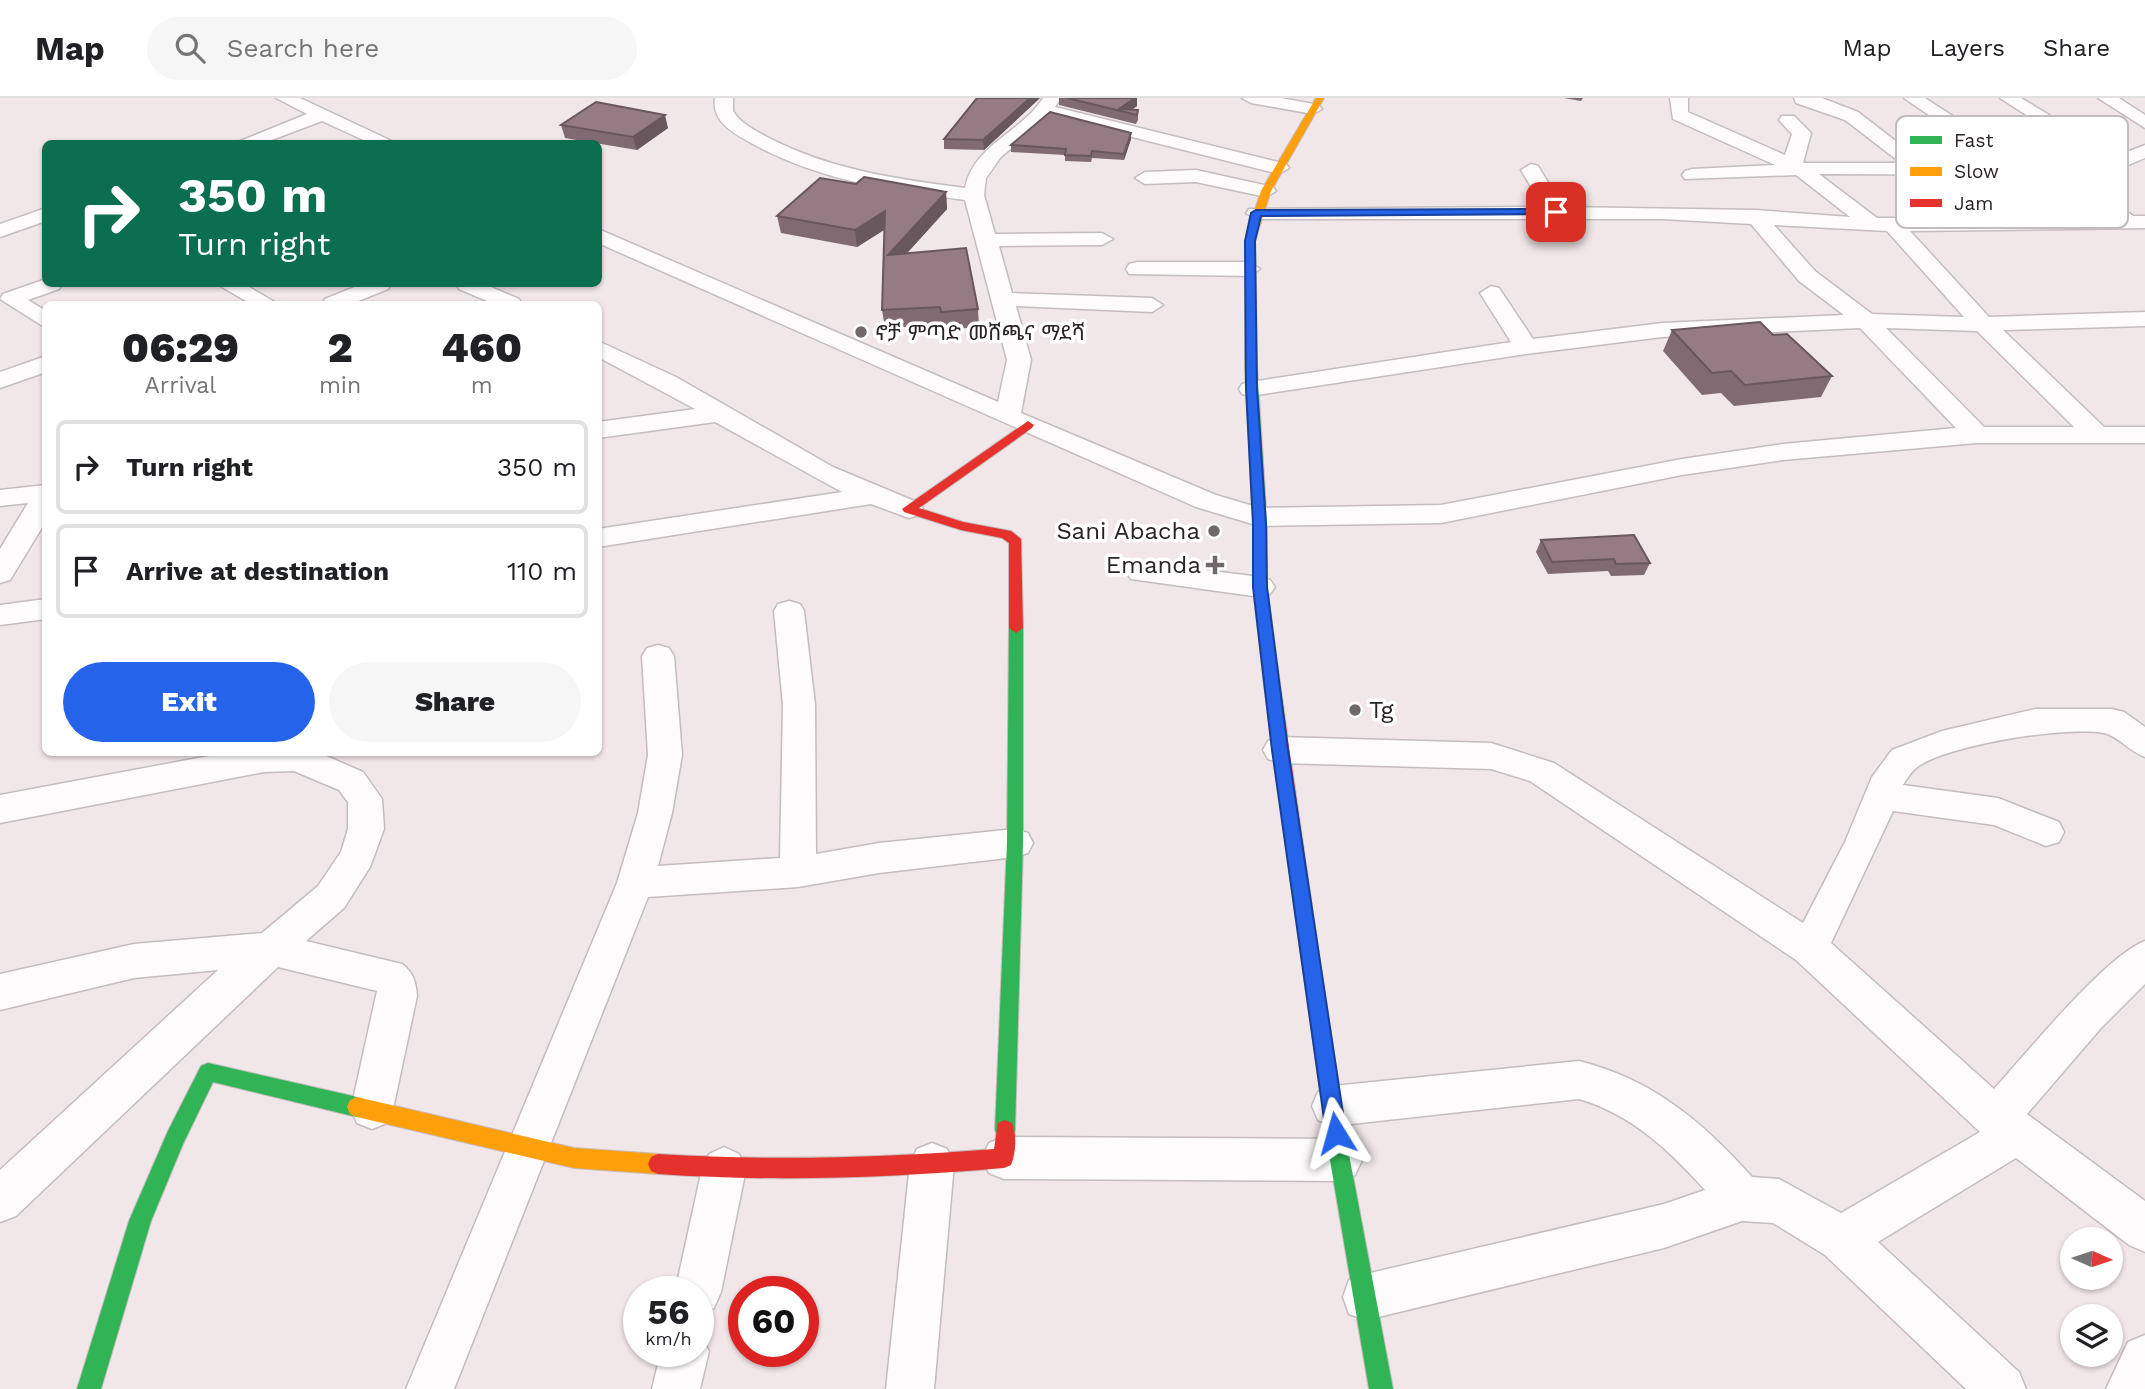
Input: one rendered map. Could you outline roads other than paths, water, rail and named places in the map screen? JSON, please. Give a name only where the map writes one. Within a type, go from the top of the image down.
[{"type":"main road","points":[[1317,104],[1266,191],[1256,213],[1250,241],[1251,389],[1259,517],[1260,587],[1280,750],[1340,1160],[1381,1389]]},
{"type":"main road","points":[[909,509],[1018,419]]},
{"type":"main road","points":[[89,1389],[140,1221],[174,1138],[208,1072],[530,1145],[574,1158],[724,1169],[932,1164],[1004,1158],[1015,843],[1016,542],[1006,534],[952,523],[909,509]]},
{"type":"street","points":[[285,98],[380,140]]},
{"type":"street","points":[[724,98],[722,104],[726,116],[736,127],[808,163],[912,187],[974,195]]},
{"type":"street","points":[[1251,98],[1317,104]]},
{"type":"street","points":[[1679,98],[1676,111],[1686,120],[1796,167],[1882,224],[2098,436]]},
{"type":"street","points":[[1801,98],[1849,112],[1896,150]]},
{"type":"street","points":[[1913,98],[1940,116]]},
{"type":"street","points":[[2009,98],[2038,116]]},
{"type":"street","points":[[2110,100],[2135,98]]},
{"type":"street","points":[[2110,100],[2145,123]]},
{"type":"street","points":[[1018,419],[1019,360],[974,195],[974,180],[988,158],[1046,102],[1279,168]]},
{"type":"street","points":[[253,140],[322,115]]},
{"type":"street","points":[[1788,120],[1802,133],[1796,167]]},
{"type":"street","points":[[2128,159],[2145,151]]},
{"type":"street","points":[[1692,175],[1796,167],[1896,168]]},
{"type":"street","points":[[1531,170],[1556,212]]},
{"type":"street","points":[[1145,178],[1196,176],[1266,191]]},
{"type":"street","points":[[1256,213],[1556,212],[1755,216],[1896,224]]},
{"type":"street","points":[[0,231],[42,215]]},
{"type":"street","points":[[1755,216],[1807,276],[1866,321],[1978,435]]},
{"type":"street","points":[[602,237],[1206,501],[1259,517],[1441,514],[1511,505],[1682,467],[1758,455],[1978,435],[2145,435]]},
{"type":"street","points":[[988,240],[1102,239]]},
{"type":"street","points":[[1137,269],[1249,269]]},
{"type":"street","points":[[5,301],[43,287]]},
{"type":"street","points":[[234,287],[261,301]]},
{"type":"street","points":[[340,301],[373,287]]},
{"type":"street","points":[[474,287],[504,301]]},
{"type":"street","points":[[1491,293],[1527,347]]},
{"type":"street","points":[[1004,299],[1152,305]]},
{"type":"street","points":[[5,301],[42,319]]},
{"type":"street","points":[[1251,389],[1527,347],[1662,330],[1866,321],[1983,324],[2145,319]]},
{"type":"street","points":[[602,350],[688,394],[717,414],[871,496],[909,509]]},
{"type":"street","points":[[0,381],[42,365]]},
{"type":"street","points":[[602,429],[717,414]]},
{"type":"street","points":[[0,498],[42,495]]},
{"type":"street","points":[[602,537],[871,496]]},
{"type":"street","points":[[0,573],[42,502]]},
{"type":"street","points":[[1141,572],[1260,587]]},
{"type":"street","points":[[0,615],[42,610]]},
{"type":"street","points":[[789,611],[799,705],[798,872]]},
{"type":"street","points":[[430,1389],[635,883],[655,813],[665,755],[658,656]]},
{"type":"street","points":[[1810,947],[1863,842],[1889,776],[1903,759],[1942,744],[2035,721],[2112,721],[2145,744]]},
{"type":"street","points":[[1280,750],[1491,756],[1542,772],[1810,947],[2006,1126],[2145,1229]]},
{"type":"street","points":[[0,809],[264,759],[298,758],[351,781],[365,799],[366,830],[357,857],[331,897],[227,987],[158,1055],[0,1200]]},
{"type":"street","points":[[1881,796],[1998,812],[2046,832]]},
{"type":"street","points":[[635,883],[798,872],[879,858],[1015,843]]},
{"type":"street","points":[[0,992],[134,961],[274,949],[328,964],[388,976],[396,982],[397,996],[372,1109]]},
{"type":"street","points":[[1841,1239],[2006,1126],[2087,1015],[2145,958]]},
{"type":"street","points":[[158,1055],[208,1072]]},
{"type":"street","points":[[1333,1106],[1579,1080],[1602,1084],[1626,1094],[1704,1155],[1742,1199]]},
{"type":"street","points":[[1004,1158],[1340,1160]]},
{"type":"street","points":[[910,1389],[932,1164]]},
{"type":"street","points":[[701,1276],[724,1169]]},
{"type":"street","points":[[1366,1297],[1664,1226],[1742,1199],[1779,1201],[1841,1239],[2002,1389]]},
{"type":"street","points":[[2130,1389],[2145,1359]]},
{"type":"street","points":[[676,1389],[681,1367]]},
{"type":"place","name":"ኖቻ ምጣድ መሸጫና ማደሻ","points":[[861,332]]},
{"type":"place","name":"Sani Abacha","points":[[1214,531]]},
{"type":"place","name":"Emanda","points":[[1215,565]]},
{"type":"place","name":"Tg","points":[[1355,710]]}]
